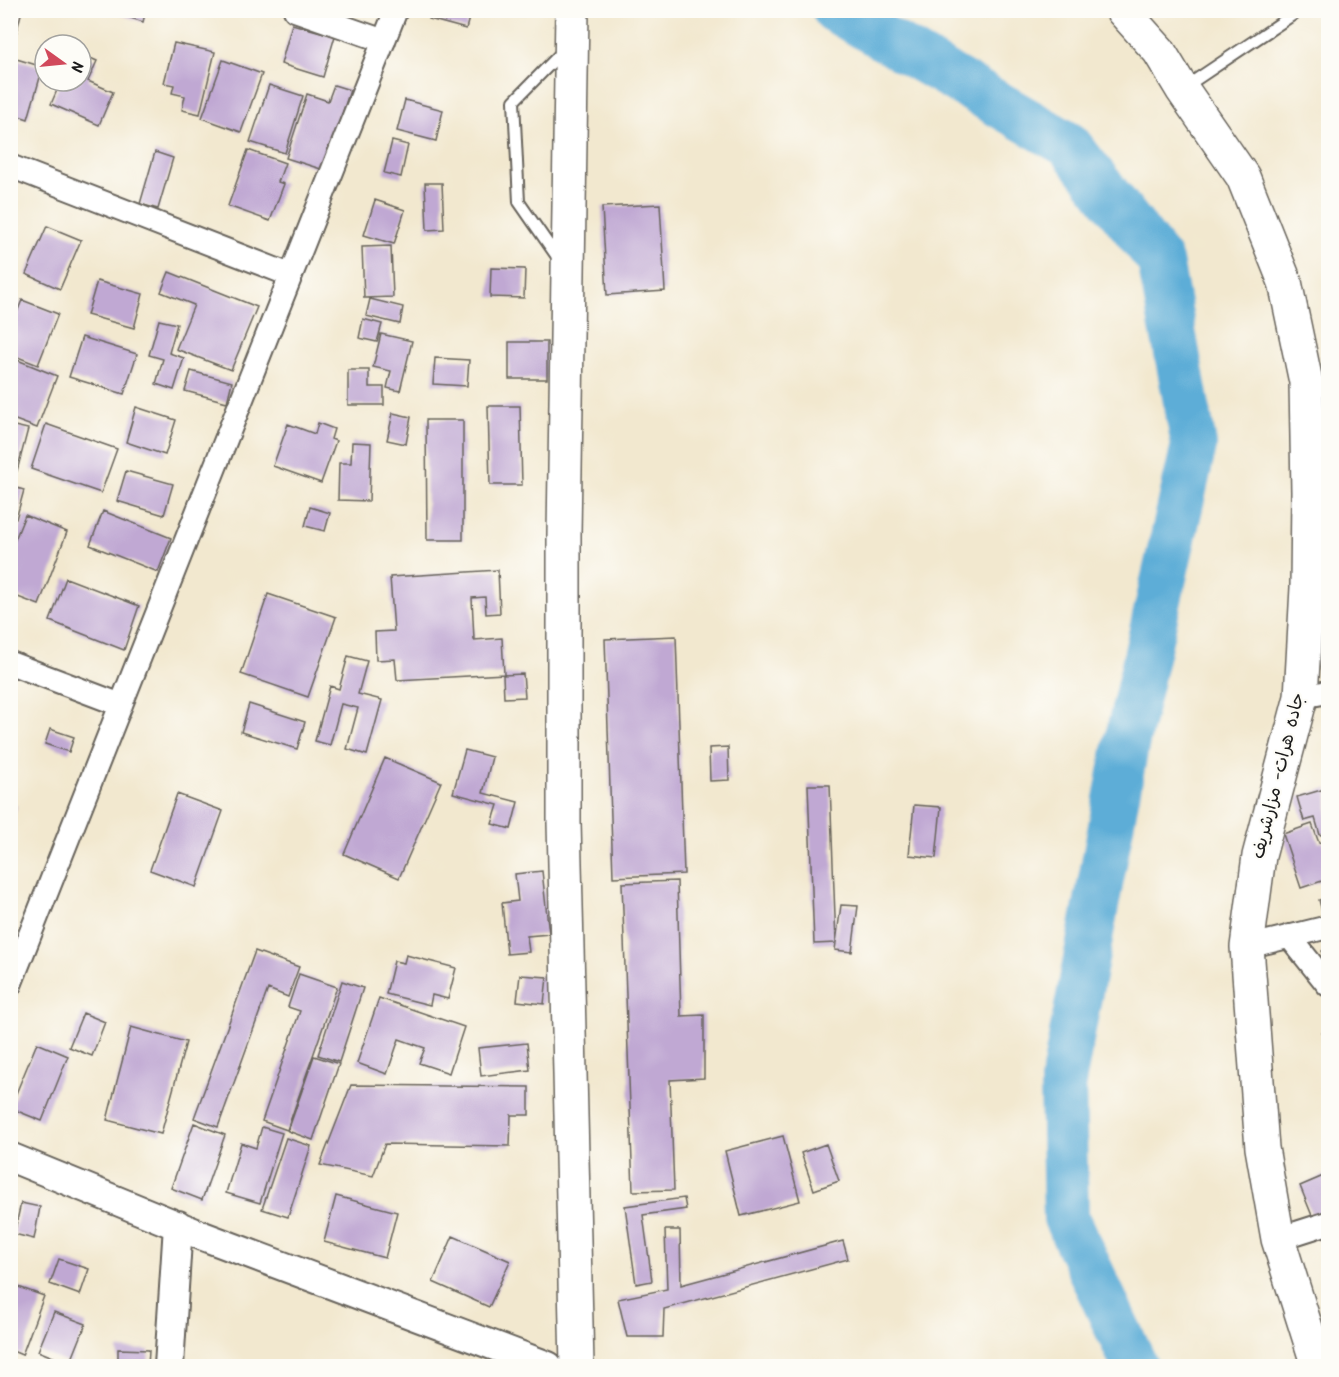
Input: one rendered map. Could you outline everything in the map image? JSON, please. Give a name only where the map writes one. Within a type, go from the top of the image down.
[{"type":"main road","name":"جاده هرات- مزارشریف","points":[[1122,10],[1159,51],[1182,89],[1243,177],[1285,282],[1306,382],[1307,552],[1315,694],[1259,856],[1247,947],[1262,1148],[1278,1239],[1318,1366]]},
{"type":"main road","points":[[571,26],[564,535],[564,822],[578,1366]]},
{"type":"street","points":[[295,10],[384,41]]},
{"type":"street","points":[[10,984],[396,10]]},
{"type":"street","points":[[10,166],[290,275]]},
{"type":"street","points":[[10,663],[121,705]]},
{"type":"street","points":[[1247,947],[1329,927]]},
{"type":"street","points":[[1289,936],[1329,986]]},
{"type":"street","points":[[10,1156],[478,1353],[548,1366]]},
{"type":"street","points":[[1278,1239],[1329,1223]]},
{"type":"street","points":[[169,1366],[178,1225]]},
{"type":"lane","points":[[1182,89],[1300,10]]},
{"type":"lane","points":[[568,272],[519,202],[514,100],[571,26]]},
{"type":"building","points":[[10,10],[22,10],[15,38],[10,37]]},
{"type":"building","points":[[107,10],[146,10],[143,22]]},
{"type":"building","points":[[432,10],[471,10],[466,29],[429,19]]},
{"type":"building","points":[[292,24],[335,36],[323,77],[281,64]]},
{"type":"building","points":[[174,43],[215,52],[200,114],[182,110],[185,96],[172,93],[174,85],[164,83]]},
{"type":"building","points":[[10,57],[33,64],[33,93],[36,93],[28,119],[10,113]]},
{"type":"building","points":[[223,60],[262,74],[241,132],[202,118]]},
{"type":"building","points":[[93,83],[113,92],[99,125],[51,104],[56,93],[93,93]]},
{"type":"building","points":[[269,85],[303,96],[285,153],[250,142]]},
{"type":"building","points":[[334,85],[350,90],[324,170],[286,158],[307,94],[328,101]]},
{"type":"building","points":[[405,100],[443,110],[436,141],[397,131]]},
{"type":"building","points":[[392,141],[408,145],[401,177],[384,173]]},
{"type":"building","points":[[248,150],[285,163],[278,182],[284,184],[270,221],[228,206]]},
{"type":"building","points":[[155,152],[173,158],[158,209],[140,204]]},
{"type":"building","points":[[425,183],[442,183],[444,229],[427,230]]},
{"type":"building","points":[[375,200],[405,210],[394,244],[364,235]]},
{"type":"building","points":[[660,204],[665,291],[607,295],[602,207]]},
{"type":"building","points":[[47,226],[81,240],[60,289],[26,274]]},
{"type":"building","points":[[391,246],[393,297],[364,298],[362,247]]},
{"type":"building","points":[[491,268],[525,269],[524,298],[490,297]]},
{"type":"building","points":[[169,272],[257,307],[231,370],[176,349],[194,305],[161,292]]},
{"type":"building","points":[[97,281],[143,294],[134,328],[87,315]]},
{"type":"building","points":[[370,299],[403,307],[400,324],[366,316]]},
{"type":"building","points":[[22,300],[58,314],[38,365],[10,354],[10,330]]},
{"type":"building","points":[[363,319],[382,324],[377,342],[359,338]]},
{"type":"building","points":[[159,320],[177,324],[169,353],[184,358],[174,390],[156,384],[163,359],[149,355]]},
{"type":"building","points":[[381,334],[412,341],[400,391],[387,388],[391,371],[373,367]]},
{"type":"building","points":[[82,337],[137,354],[124,394],[69,377]]},
{"type":"building","points":[[509,342],[547,342],[547,379],[509,379]]},
{"type":"building","points":[[10,357],[57,376],[37,428],[10,418]]},
{"type":"building","points":[[435,358],[469,360],[467,386],[433,384]]},
{"type":"building","points":[[348,370],[369,370],[369,387],[384,387],[384,405],[348,405]]},
{"type":"building","points":[[191,371],[232,382],[227,402],[185,391]]},
{"type":"building","points":[[488,406],[520,406],[522,485],[490,485]]},
{"type":"building","points":[[136,407],[176,420],[165,455],[126,442]]},
{"type":"building","points":[[393,413],[411,417],[406,444],[387,440]]},
{"type":"building","points":[[426,420],[463,420],[463,540],[427,540]]},
{"type":"building","points":[[318,423],[334,429],[331,439],[336,441],[321,483],[273,466],[288,424],[315,434]]},
{"type":"building","points":[[46,424],[117,449],[101,493],[31,469]]},
{"type":"building","points":[[10,425],[28,429],[17,471],[10,470]]},
{"type":"building","points":[[352,442],[371,443],[369,501],[338,500],[339,463],[351,463]]},
{"type":"building","points":[[126,471],[173,484],[164,515],[117,501]]},
{"type":"building","points":[[10,486],[24,490],[16,519],[10,518]]},
{"type":"building","points":[[310,507],[330,513],[325,531],[305,526]]},
{"type":"building","points":[[103,511],[171,538],[158,572],[90,545]]},
{"type":"building","points":[[25,515],[67,532],[39,605],[10,594],[10,552]]},
{"type":"building","points":[[498,570],[500,613],[486,614],[485,597],[472,598],[474,640],[502,638],[504,674],[397,680],[395,659],[376,660],[375,632],[394,631],[390,577]]},
{"type":"building","points":[[66,578],[139,606],[124,650],[50,621]]},
{"type":"building","points":[[268,594],[336,617],[308,697],[241,674]]},
{"type":"building","points":[[676,636],[684,874],[613,877],[605,639]]},
{"type":"building","points":[[348,656],[367,661],[358,694],[382,700],[367,755],[347,749],[358,708],[341,704],[330,745],[315,741],[330,686],[339,689]]},
{"type":"building","points":[[523,674],[525,697],[504,698],[503,675]]},
{"type":"building","points":[[249,704],[305,722],[297,749],[241,732]]},
{"type":"building","points":[[50,729],[74,737],[69,752],[45,744]]},
{"type":"building","points":[[728,747],[729,780],[710,781],[709,748]]},
{"type":"building","points":[[465,750],[492,757],[483,793],[518,802],[511,829],[492,824],[498,805],[453,793]]},
{"type":"building","points":[[385,758],[441,782],[399,878],[344,854]]},
{"type":"building","points":[[808,785],[830,785],[836,943],[814,944]]},
{"type":"building","points":[[1328,788],[1328,833],[1320,835],[1315,818],[1304,821],[1297,797]]},
{"type":"building","points":[[177,794],[223,811],[196,887],[150,870]]},
{"type":"building","points":[[10,803],[17,806],[11,823],[10,823]]},
{"type":"building","points":[[914,805],[941,807],[936,858],[909,855]]},
{"type":"building","points":[[1312,824],[1319,843],[1323,841],[1328,856],[1328,879],[1301,888],[1283,834]]},
{"type":"building","points":[[542,871],[549,934],[527,936],[529,952],[507,954],[502,903],[518,901],[515,874]]},
{"type":"building","points":[[677,881],[681,1016],[704,1015],[704,1078],[670,1080],[674,1190],[633,1191],[622,883]]},
{"type":"building","points":[[1328,897],[1328,921],[1325,922],[1319,900]]},
{"type":"building","points":[[841,905],[858,906],[852,952],[835,950]]},
{"type":"building","points":[[1328,947],[1328,963],[1322,951]]},
{"type":"building","points":[[255,951],[299,967],[288,997],[268,989],[218,1127],[194,1118]]},
{"type":"building","points":[[406,955],[456,968],[448,999],[432,995],[430,1005],[386,994],[394,961],[404,963]]},
{"type":"building","points":[[299,974],[337,987],[287,1130],[262,1121],[300,1011],[288,1007]]},
{"type":"building","points":[[520,975],[547,977],[544,1004],[517,1001]]},
{"type":"building","points":[[342,981],[363,988],[339,1062],[318,1055]]},
{"type":"building","points":[[379,998],[464,1027],[449,1073],[419,1063],[425,1048],[399,1039],[387,1074],[357,1063]]},
{"type":"building","points":[[83,1013],[105,1022],[92,1056],[69,1047]]},
{"type":"building","points":[[131,1027],[186,1042],[161,1134],[107,1120]]},
{"type":"building","points":[[1328,1030],[1328,1046],[1322,1033]]},
{"type":"building","points":[[37,1043],[68,1056],[42,1121],[10,1108]]},
{"type":"building","points":[[527,1043],[530,1070],[481,1076],[478,1048]]},
{"type":"building","points":[[314,1056],[339,1064],[313,1140],[288,1131]]},
{"type":"building","points":[[351,1085],[529,1087],[529,1115],[511,1115],[510,1146],[385,1144],[373,1176],[320,1165]]},
{"type":"building","points":[[194,1123],[225,1135],[202,1200],[171,1188]]},
{"type":"building","points":[[262,1127],[282,1133],[260,1203],[226,1193],[241,1143],[256,1148]]},
{"type":"building","points":[[783,1136],[800,1201],[741,1216],[725,1151]]},
{"type":"building","points":[[286,1138],[311,1146],[288,1217],[262,1209]]},
{"type":"building","points":[[826,1144],[839,1181],[814,1190],[801,1153]]},
{"type":"building","points":[[1328,1174],[1328,1212],[1313,1218],[1300,1186]]},
{"type":"building","points":[[336,1196],[397,1212],[385,1258],[324,1242]]},
{"type":"building","points":[[684,1198],[686,1209],[643,1215],[652,1281],[636,1284],[625,1206]]},
{"type":"building","points":[[21,1203],[40,1207],[34,1239],[14,1234]]},
{"type":"building","points":[[665,1230],[680,1230],[681,1285],[843,1241],[848,1259],[664,1309],[663,1337],[627,1337],[618,1299],[667,1289]]},
{"type":"building","points":[[453,1236],[510,1261],[489,1307],[433,1282]]},
{"type":"building","points":[[59,1259],[89,1269],[80,1295],[50,1284]]},
{"type":"building","points":[[10,1284],[44,1296],[22,1355],[10,1350]]},
{"type":"building","points":[[54,1312],[86,1324],[70,1364],[38,1351]]},
{"type":"building","points":[[118,1349],[149,1350],[148,1366],[118,1366]]},
{"type":"building","points":[[10,1361],[28,1366],[10,1366]]},
{"type":"waterway","points":[[835,10],[1069,145],[1160,261],[1194,445],[1127,741],[1063,1082],[1066,1218],[1135,1366]]}]
